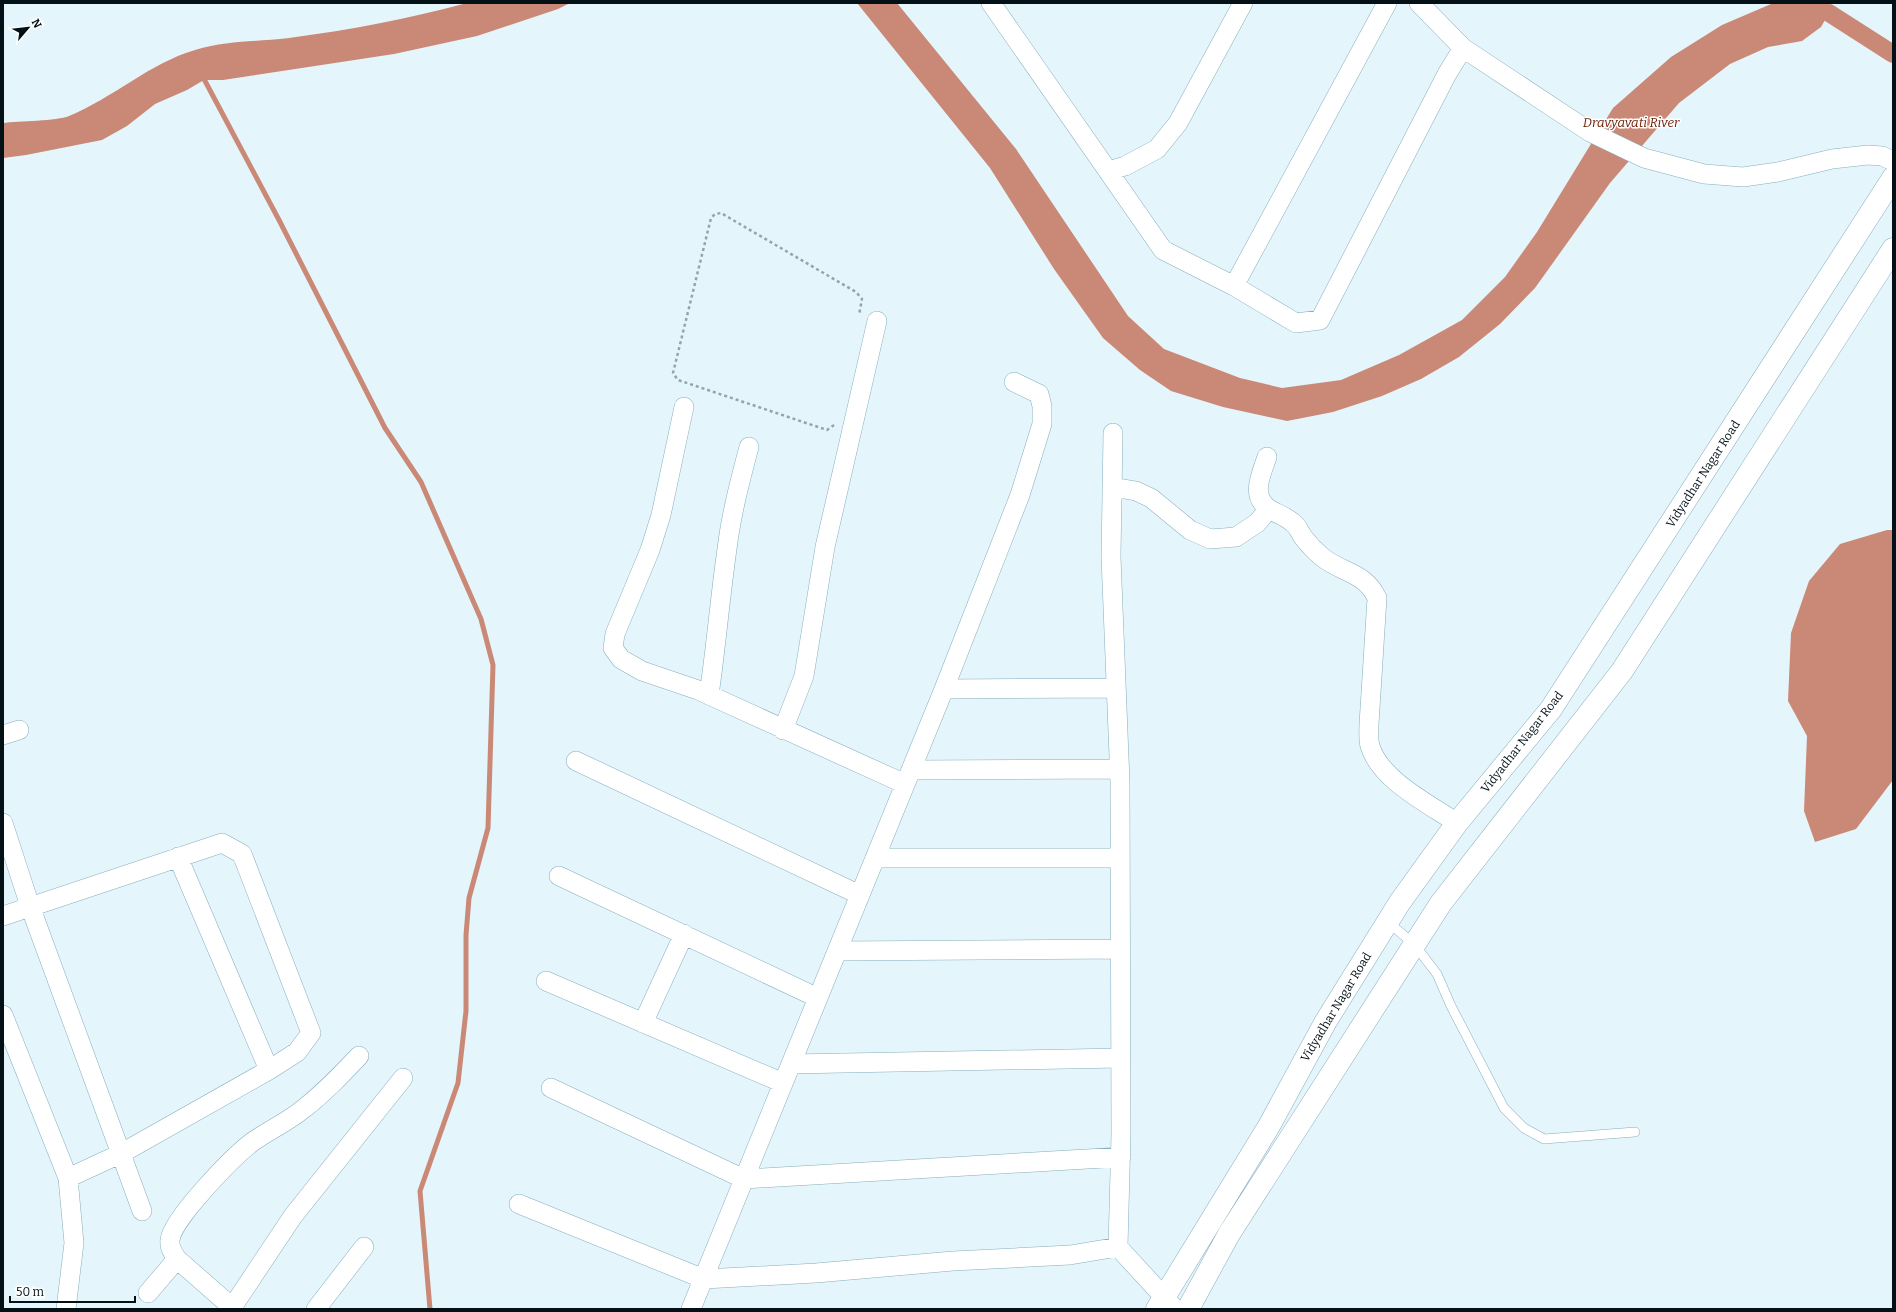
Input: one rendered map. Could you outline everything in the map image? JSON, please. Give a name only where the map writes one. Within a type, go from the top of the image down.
[{"type":"main road","name":"Vidyadhar Nagar Road","points":[[1165,1306],[1269,1126],[1326,1021],[1388,922],[1457,823],[1551,709],[1893,178]]},
{"type":"main road","points":[[1188,1309],[1229,1234],[1441,903],[1622,671],[1893,249]]},
{"type":"street","points":[[991,3],[1163,250],[1234,286],[1296,323],[1320,320],[1447,74],[1463,48]]},
{"type":"street","points":[[1108,171],[1125,166],[1157,149],[1178,123],[1243,3]]},
{"type":"street","points":[[1234,286],[1387,3]]},
{"type":"street","points":[[1418,3],[1463,48],[1590,132],[1644,158],[1704,174],[1743,177],[1778,172],[1832,159],[1868,155],[1882,156],[1893,161]]},
{"type":"street","points":[[783,730],[804,676],[825,547],[877,321]]},
{"type":"street","points":[[691,1309],[944,689],[1020,495],[1042,424],[1042,406],[1038,394],[1014,382]]},
{"type":"street","points":[[684,407],[661,514],[650,550],[615,634],[613,648],[621,659],[642,671],[709,696],[783,730],[908,777],[1119,769]]},
{"type":"street","points":[[1113,433],[1111,557],[1119,769],[1120,1157],[1118,1248],[1165,1306]]},
{"type":"street","points":[[709,696],[727,549],[735,502],[749,447]]},
{"type":"street","points":[[1267,457],[1257,488],[1259,499],[1269,508],[1286,517],[1296,525],[1310,545],[1324,558],[1364,579],[1372,587],[1377,598],[1369,724],[1369,744],[1376,760],[1402,787],[1457,823]]},
{"type":"street","points":[[1112,487],[1136,491],[1151,498],[1175,515],[1190,530],[1210,539],[1236,537],[1257,522],[1269,508]]},
{"type":"street","points":[[944,689],[1116,688]]},
{"type":"street","points":[[576,761],[860,895]]},
{"type":"street","points":[[3,823],[30,906],[122,1153],[142,1211]]},
{"type":"street","points":[[3,916],[222,843],[242,854],[310,1033],[298,1052],[270,1070],[122,1153],[68,1178]]},
{"type":"street","points":[[178,857],[270,1070]]},
{"type":"street","points":[[875,858],[1119,858]]},
{"type":"street","points":[[559,876],[818,998]]},
{"type":"street","points":[[643,1023],[684,934]]},
{"type":"street","points":[[837,951],[1119,949]]},
{"type":"street","points":[[546,981],[783,1083]]},
{"type":"street","points":[[3,1015],[68,1178],[74,1243],[66,1309]]},
{"type":"street","points":[[359,1056],[321,1095],[302,1111],[253,1142],[236,1155],[184,1213],[170,1240],[171,1250],[177,1259],[232,1308],[293,1216],[403,1078]]},
{"type":"street","points":[[791,1064],[1120,1058]]},
{"type":"street","points":[[551,1088],[744,1179],[1120,1157]]},
{"type":"street","points":[[519,1204],[704,1279],[816,1274],[952,1261],[1070,1255],[1118,1248]]},
{"type":"street","points":[[316,1309],[364,1247]]},
{"type":"street","points":[[148,1293],[177,1259]]},
{"type":"lane","points":[[1388,922],[1414,944],[1437,974],[1451,1006],[1504,1108],[1524,1128],[1544,1139],[1635,1132]]},
{"type":"path","points":[[836,422],[832,428],[827,430],[678,380],[674,376],[673,373],[711,218],[715,214],[722,213],[856,292],[862,299],[858,320]]},
{"type":"water","points":[[467,3],[570,3],[558,9],[477,36],[394,54],[223,80],[204,80],[187,90],[155,104],[127,126],[102,140],[3,158],[3,123],[47,120],[69,116],[101,100],[163,63],[195,50],[219,44],[289,38],[356,28]]},
{"type":"water","name":"Dravyavati River","points":[[857,3],[897,3],[1016,149],[1128,316],[1164,349],[1240,378],[1282,388],[1341,380],[1399,355],[1462,320],[1505,277],[1537,232],[1613,108],[1671,57],[1722,25],[1771,4],[1830,3],[1829,13],[1821,27],[1802,41],[1768,47],[1730,64],[1679,103],[1610,183],[1535,288],[1500,324],[1459,357],[1421,379],[1382,396],[1333,412],[1287,421],[1223,407],[1171,391],[1140,370],[1103,338],[1054,269],[990,168]]},
{"type":"water","points":[[1887,530],[1893,530],[1893,780],[1856,829],[1815,842],[1804,811],[1807,736],[1788,701],[1791,633],[1809,581],[1840,544]]},
{"type":"waterway","points":[[1829,13],[1893,54]]},
{"type":"waterway","points":[[204,79],[279,220],[385,428],[421,482],[481,619],[493,665],[488,828],[469,898],[466,935],[466,1011],[458,1083],[420,1191],[430,1309]]}]
